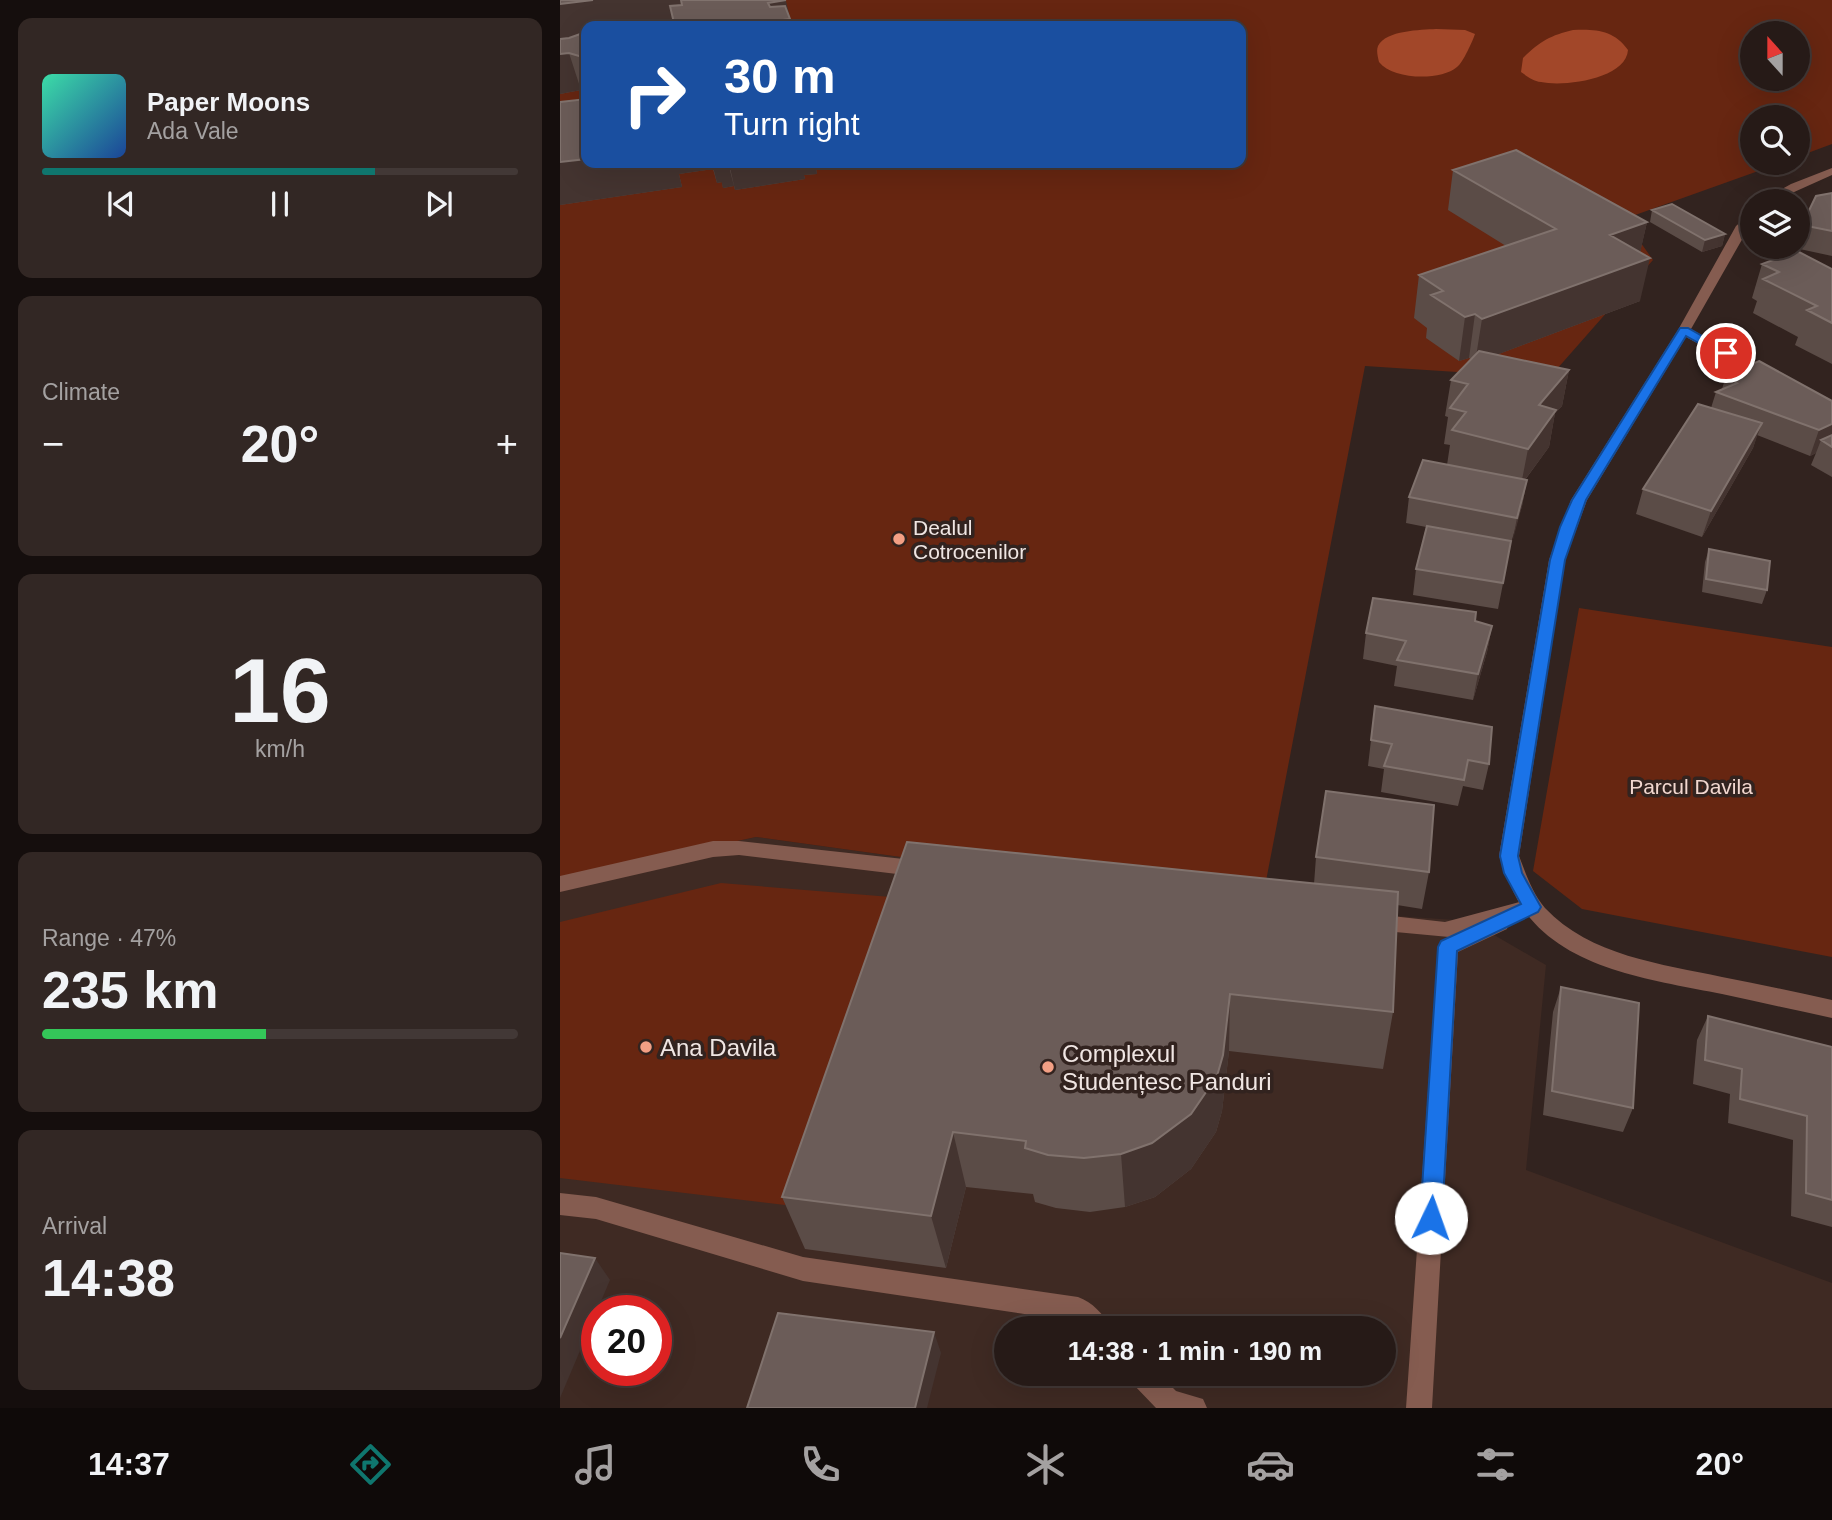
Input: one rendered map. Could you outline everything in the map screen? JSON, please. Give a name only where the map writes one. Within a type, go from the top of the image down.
[{"type":"street","points":[[1789,189],[1831,173]]},
{"type":"street","points":[[1740,230],[1684,330],[1579,500],[1558,560],[1509,856],[1513,873],[1531,907],[1566,938],[1612,961],[1832,1009]]},
{"type":"street","points":[[1684,330],[1774,380]]},
{"type":"street","points":[[560,884],[713,849],[739,848],[947,872]]},
{"type":"street","points":[[1348,919],[1444,930],[1531,907]]},
{"type":"street","points":[[1419,1408],[1448,947],[1531,907]]},
{"type":"street","points":[[560,1204],[596,1208],[803,1269],[1078,1309],[1085,1316]]},
{"type":"street","points":[[1153,1386],[1169,1402],[1194,1408]]},
{"type":"shaded area","points":[[1465,30],[1475,34],[1462,61],[1450,72],[1429,76],[1406,75],[1386,68],[1379,62],[1378,46],[1388,37],[1404,32]]},
{"type":"shaded area","points":[[1573,30],[1604,32],[1617,38],[1628,50],[1625,60],[1606,74],[1578,82],[1541,82],[1521,72],[1523,58],[1534,48],[1552,37]]},
{"type":"shaded area","name":"Complexul Studențesc Panduri","points":[[756,837],[1261,907],[1470,921],[1546,965],[1526,1170],[1832,1283],[1832,1408],[560,1408],[560,879]]},
{"type":"green space","points":[[560,0],[1832,0],[1832,144],[1810,152],[1810,105],[1740,105],[1740,175],[1747,175],[1624,219],[1653,260],[1549,378],[1365,366],[1261,907],[756,837],[560,879]]},
{"type":"green space","name":"Parcul Davila","points":[[1579,608],[1832,647],[1832,957],[1582,909],[1533,871]]},
{"type":"green space","points":[[721,883],[891,897],[785,1205],[560,1178],[560,922]]},
{"type":"building","points":[[560,0],[593,0],[560,4]]},
{"type":"building","points":[[681,0],[786,0],[768,3],[770,7],[785,6],[790,19],[674,21],[670,6],[682,5]]},
{"type":"building","points":[[581,34],[581,56],[560,54],[560,39]]},
{"type":"building","points":[[581,100],[581,160],[560,162],[560,102]]},
{"type":"building","points":[[1516,150],[1647,222],[1610,235],[1650,258],[1482,319],[1475,314],[1465,317],[1431,295],[1443,291],[1419,275],[1556,229],[1453,170]]},
{"type":"building","points":[[1832,193],[1832,231],[1810,227],[1810,208],[1816,196]]},
{"type":"building","points":[[1672,204],[1725,234],[1705,240],[1652,210]]},
{"type":"building","points":[[1810,258],[1832,269],[1832,323],[1807,310],[1817,306],[1763,279],[1779,272],[1762,264],[1775,259]]},
{"type":"building","points":[[1479,351],[1569,370],[1539,405],[1556,410],[1528,449],[1452,430],[1466,412],[1450,408],[1468,384],[1451,380]]},
{"type":"building","points":[[1759,361],[1832,401],[1832,424],[1819,430],[1716,392],[1737,383],[1726,376]]},
{"type":"building","points":[[1698,404],[1762,423],[1711,511],[1643,489]]},
{"type":"building","points":[[1832,435],[1832,447],[1821,440]]},
{"type":"building","points":[[1423,460],[1527,480],[1517,518],[1409,497]]},
{"type":"building","points":[[1427,526],[1511,541],[1503,583],[1416,569]]},
{"type":"building","points":[[1709,549],[1770,561],[1767,590],[1706,579]]},
{"type":"building","points":[[1373,598],[1476,612],[1475,621],[1492,626],[1478,674],[1397,660],[1406,641],[1366,633]]},
{"type":"building","points":[[1375,706],[1492,727],[1489,764],[1468,760],[1464,780],[1384,766],[1392,744],[1371,740]]},
{"type":"building","points":[[1326,791],[1434,805],[1429,872],[1316,857]]},
{"type":"building","points":[[907,842],[1398,892],[1393,1012],[1230,994],[1223,1055],[1217,1076],[1191,1114],[1152,1143],[1121,1154],[1084,1158],[1048,1155],[1025,1148],[1026,1141],[953,1132],[931,1216],[782,1197]]},
{"type":"building","points":[[1561,987],[1639,1003],[1633,1108],[1552,1091]]},
{"type":"building","points":[[1708,1016],[1832,1047],[1832,1200],[1806,1193],[1807,1116],[1740,1099],[1742,1069],[1705,1060]]},
{"type":"building","points":[[560,1253],[595,1258],[560,1338]]},
{"type":"building","points":[[778,1313],[934,1332],[915,1408],[747,1408]]},
{"type":"place","name":"Dealul Cotrocenilor","points":[[899,539]]},
{"type":"place","name":"Ana Davila","points":[[646,1047]]},
{"type":"place","name":"Complexul Studențesc Panduri","points":[[1048,1067]]},
{"type":"route","points":[[1431,1218],[1448,947],[1531,907],[1521,892],[1509,856],[1558,560],[1567,527],[1579,500],[1684,330],[1726,353]]}]
